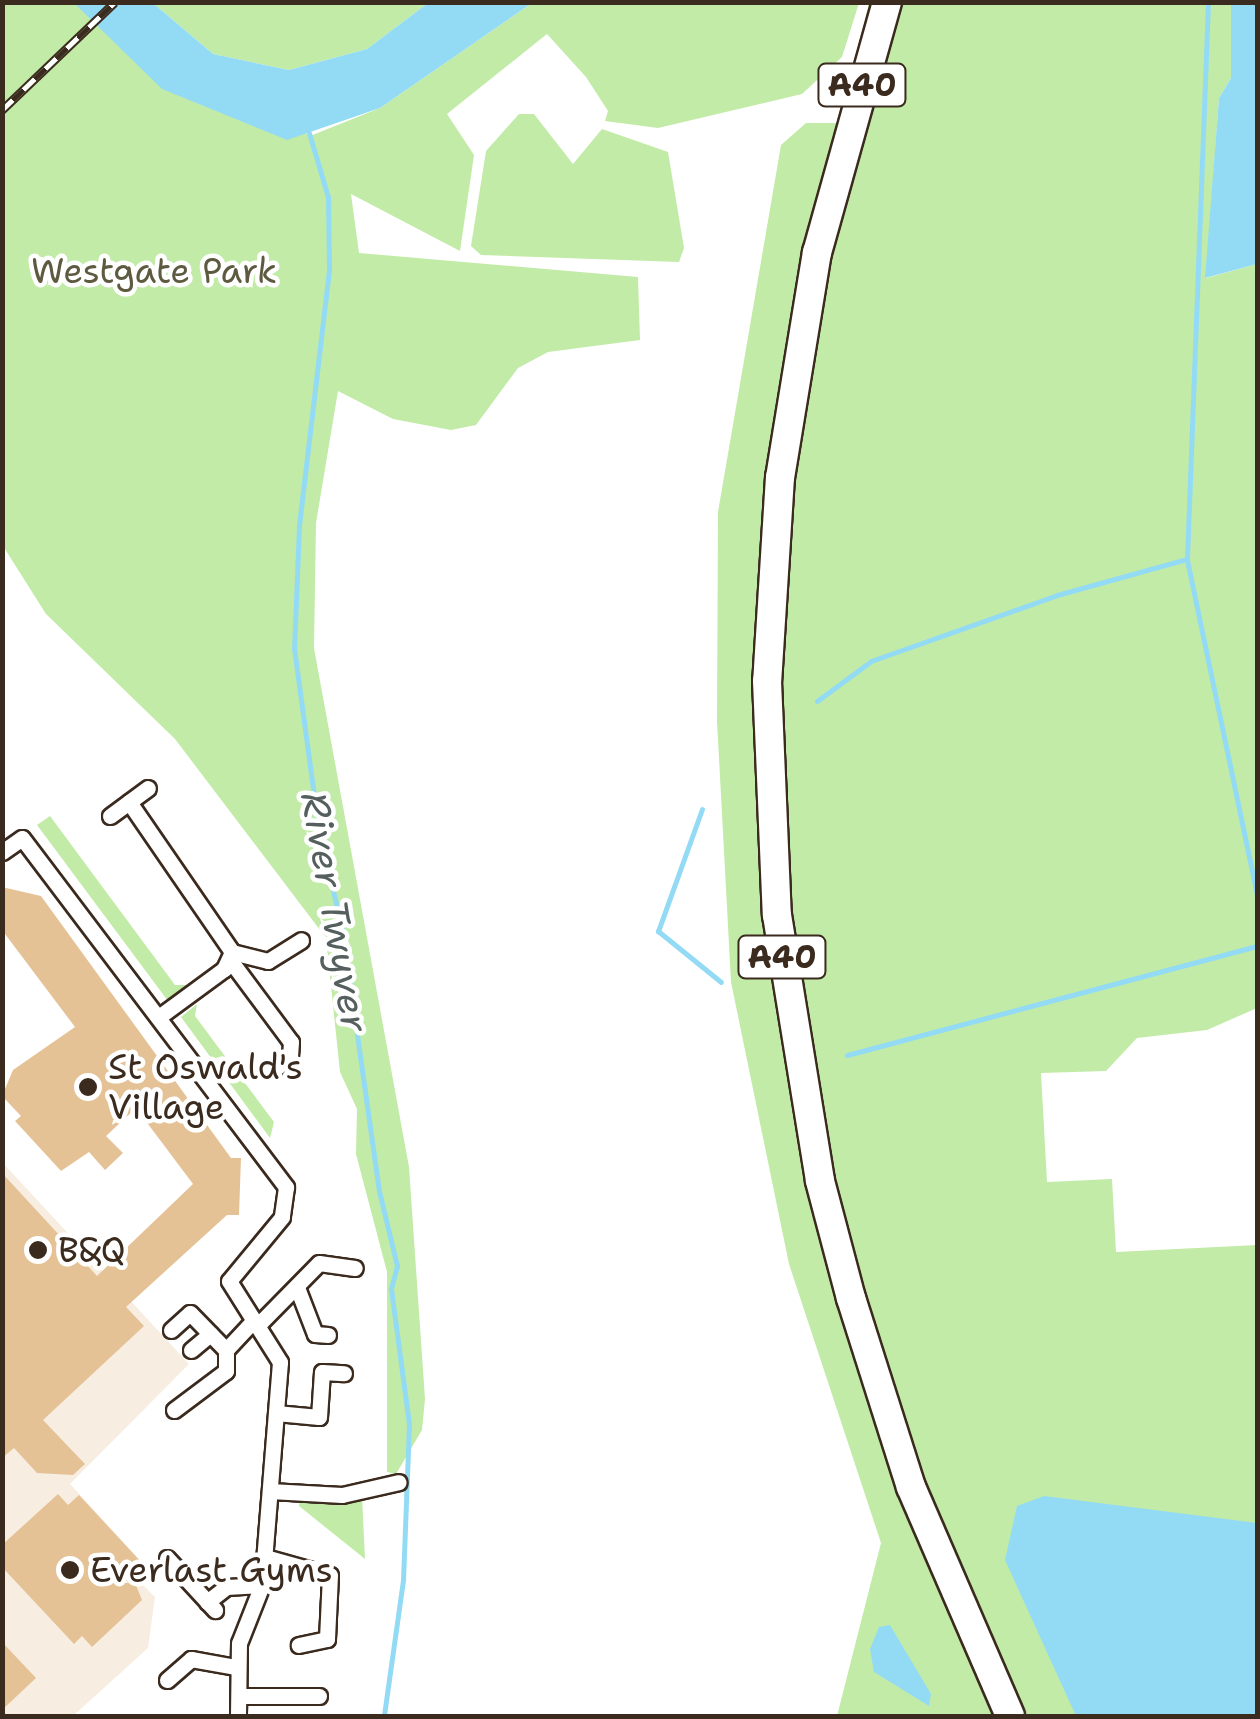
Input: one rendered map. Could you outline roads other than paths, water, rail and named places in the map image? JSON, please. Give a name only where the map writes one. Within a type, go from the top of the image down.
[{"type":"highway","name":"A40","points":[[887,2],[838,168],[780,477],[766,681],[776,915],[820,1181],[851,1298],[911,1488],[1010,1716]]},
{"type":"street","points":[[110,816],[148,788]]},
{"type":"street","points":[[128,802],[291,1042],[290,1057],[277,1067]]},
{"type":"street","points":[[2,852],[22,838],[286,1188],[282,1217],[230,1281],[255,1324],[278,1352],[262,1585],[236,1667],[238,1716]]},
{"type":"street","points":[[160,1016],[231,956],[268,962],[301,940]]},
{"type":"street","points":[[226,1350],[298,1290],[319,1263],[355,1268]]},
{"type":"street","points":[[298,1290],[314,1334],[328,1335]]},
{"type":"street","points":[[171,1330],[190,1313],[226,1350],[226,1371],[174,1410]]},
{"type":"street","points":[[191,1350],[210,1334]]},
{"type":"street","points":[[276,1414],[320,1417],[322,1372],[344,1374]]},
{"type":"street","points":[[270,1491],[342,1495],[399,1482]]},
{"type":"street","points":[[265,1557],[330,1575],[328,1639],[299,1645]]},
{"type":"street","points":[[167,1558],[211,1606],[226,1587],[262,1585]]},
{"type":"street","points":[[167,1680],[191,1659],[236,1667]]},
{"type":"street","points":[[240,1696],[319,1696]]},
{"type":"water","points":[[74,3],[153,3],[213,54],[289,70],[367,49],[428,3],[532,3],[380,108],[287,140],[162,89]]},
{"type":"water","points":[[1231,3],[1257,3],[1257,264],[1205,278],[1219,98],[1231,78]]},
{"type":"water","points":[[1044,1496],[1257,1523],[1257,1716],[1076,1716],[1005,1560],[1017,1506]]},
{"type":"water","points":[[890,1625],[931,1694],[929,1706],[874,1672],[870,1649],[879,1627]]},
{"type":"waterway","points":[[817,701],[871,661],[1057,595],[1187,559],[1208,2]]},
{"type":"waterway","name":"River Twyver","points":[[309,133],[328,197],[329,270],[299,526],[294,648],[319,833],[342,928],[379,1191],[397,1266],[391,1289],[409,1424],[403,1580],[384,1716]]},
{"type":"waterway","points":[[1187,560],[1258,900]]},
{"type":"waterway","points":[[702,809],[658,931],[721,982]]},
{"type":"waterway","points":[[847,1055],[1258,946]]},
{"type":"railway","points":[[2,110],[115,2]]},
{"type":"place","name":"St Oswald's Village","points":[[88,1087]]},
{"type":"place","name":"B&Q","points":[[38,1250]]},
{"type":"place","name":"Everlast Gyms","points":[[70,1570]]},
{"type":"park label","name":"Westgate Park","points":[[154,271]]}]
